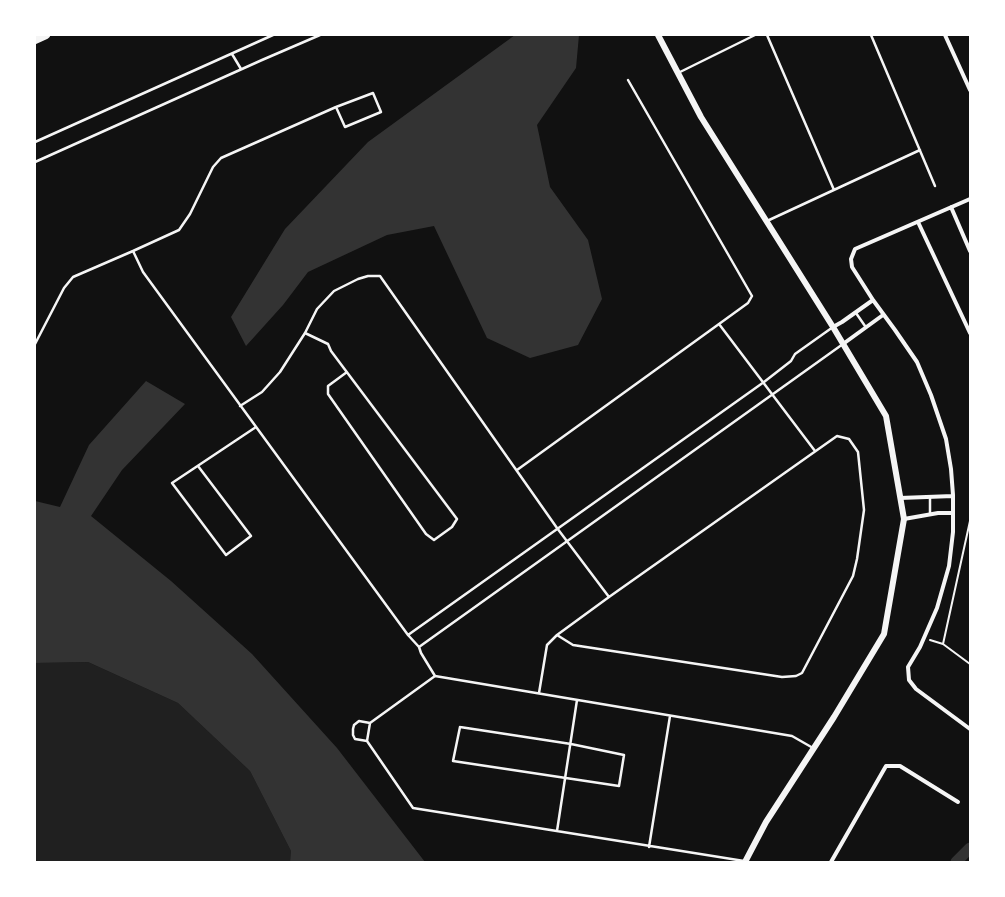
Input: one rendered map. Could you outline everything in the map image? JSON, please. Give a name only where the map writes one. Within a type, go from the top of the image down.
[{"type":"main road","points":[[35,40],[46,35]]},
{"type":"street","points":[[658,35],[701,117],[833,327],[886,416],[904,519],[884,634],[834,717],[766,822],[745,862]]},
{"type":"street","points":[[945,35],[970,90]]},
{"type":"street","points":[[970,198],[951,208],[855,249],[851,259],[852,267],[882,315],[895,330],[917,362],[932,395],[946,439],[951,469],[953,496],[953,532],[949,566],[936,608],[924,638],[908,667],[909,680],[916,689],[970,729]]},
{"type":"street","points":[[951,208],[970,251]]},
{"type":"street","points":[[918,222],[970,333]]},
{"type":"street","points":[[833,327],[856,313],[873,300]]},
{"type":"street","points":[[843,344],[865,326],[882,315]]},
{"type":"street","points":[[900,498],[953,496]]},
{"type":"street","points":[[904,519],[930,514],[952,513]]},
{"type":"street","points":[[831,862],[886,766],[900,766],[958,802]]},
{"type":"lane","points":[[35,142],[273,35]]},
{"type":"lane","points":[[35,162],[320,35]]},
{"type":"lane","points":[[678,73],[755,35]]},
{"type":"lane","points":[[767,35],[834,190]]},
{"type":"lane","points":[[871,35],[935,186]]},
{"type":"lane","points":[[232,54],[241,69]]},
{"type":"lane","points":[[516,470],[748,303],[752,296],[628,80]]},
{"type":"lane","points":[[35,344],[64,288],[73,277],[179,230],[190,214],[213,167],[221,158],[336,107],[373,93],[381,112],[345,127],[336,107]]},
{"type":"lane","points":[[767,222],[920,150]]},
{"type":"lane","points":[[133,251],[143,272],[408,635],[419,647],[435,676]]},
{"type":"lane","points":[[240,406],[262,392],[280,372],[305,333],[317,309],[334,291],[358,279],[368,276],[380,276],[557,528],[609,597]]},
{"type":"lane","points":[[856,313],[865,326]]},
{"type":"lane","points":[[719,324],[815,451]]},
{"type":"lane","points":[[408,635],[764,382],[791,361],[795,354],[833,327]]},
{"type":"lane","points":[[305,333],[328,344],[331,351],[347,372],[457,519],[452,527],[434,540],[426,534],[328,394],[328,386],[347,372]]},
{"type":"lane","points":[[419,647],[568,542],[843,344]]},
{"type":"lane","points":[[198,466],[251,536],[226,555],[172,483],[256,427]]},
{"type":"lane","points":[[539,694],[547,645],[557,634],[837,436],[849,439],[858,452],[864,510],[853,576],[802,673],[796,676],[782,677],[573,645],[557,634]]},
{"type":"lane","points":[[930,497],[930,514]]},
{"type":"lane","points":[[745,862],[413,808],[367,741],[370,723],[435,676],[792,736],[813,749]]},
{"type":"lane","points":[[557,831],[577,700]]},
{"type":"lane","points":[[649,847],[670,716]]},
{"type":"lane","points":[[367,741],[355,739],[353,730],[358,721],[370,723]]},
{"type":"lane","points":[[460,727],[571,744],[624,755],[619,786],[453,761],[460,727]]},
{"type":"path","points":[[943,644],[970,521]]},
{"type":"path","points":[[924,638],[943,644],[970,664]]},
{"type":"shaded area","points":[[515,35],[579,35],[576,68],[537,125],[550,187],[588,240],[602,299],[578,345],[530,358],[487,338],[434,226],[387,235],[308,272],[283,305],[246,346],[231,317],[285,229],[368,142]]},
{"type":"shaded area","points":[[146,381],[185,404],[122,470],[91,516],[171,581],[252,654],[337,748],[425,862],[290,862],[291,851],[250,771],[178,703],[88,662],[35,663],[35,501],[60,507],[89,445]]},
{"type":"shaded area","points":[[88,662],[178,703],[250,771],[291,851],[290,862],[35,862],[35,663]]},
{"type":"waterway","points":[[956,862],[970,848]]}]
